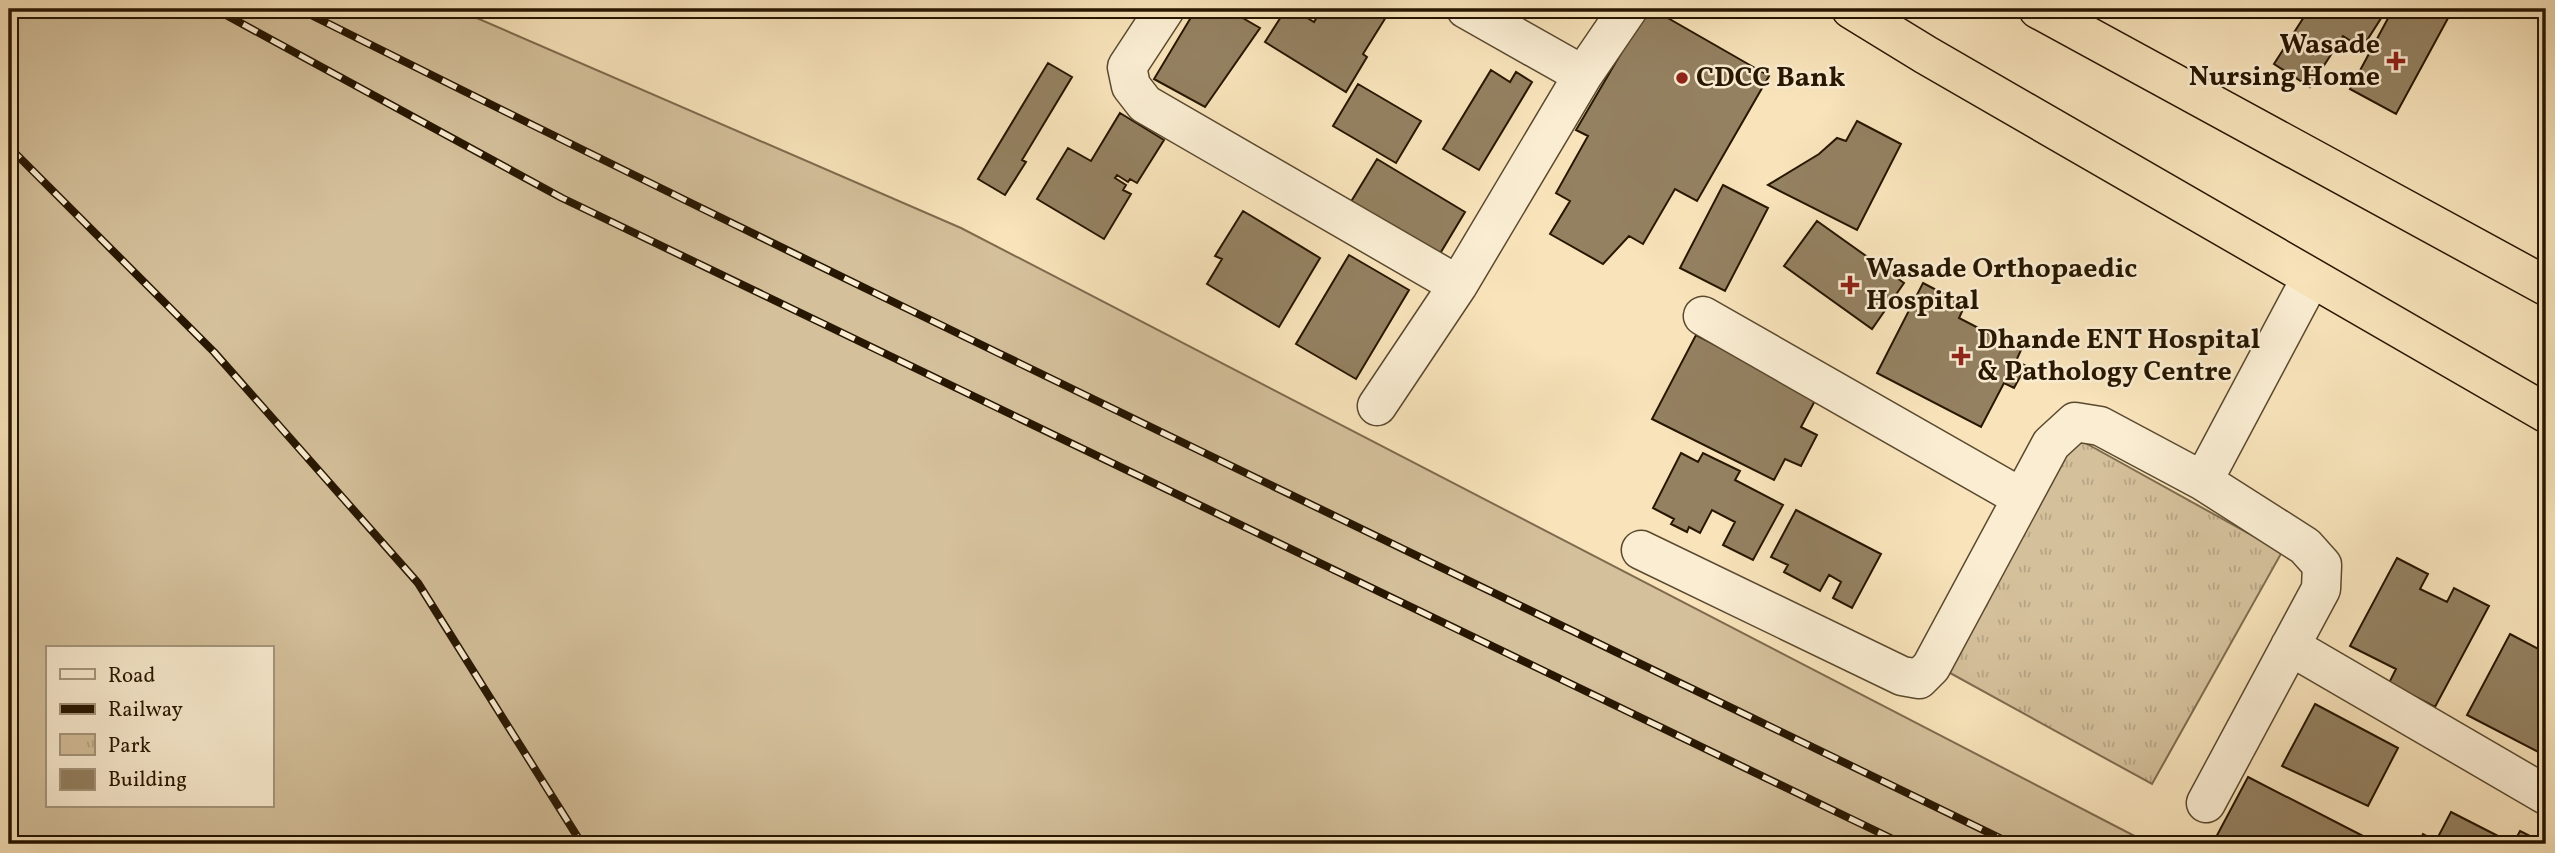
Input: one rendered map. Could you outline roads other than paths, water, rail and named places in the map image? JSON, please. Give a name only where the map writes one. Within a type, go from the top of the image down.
[{"type":"highway","points":[[1851,9],[2546,413]]},
{"type":"highway","points":[[2038,9],[2546,286]]},
{"type":"street","points":[[1165,9],[1127,67],[1130,86],[1144,104],[1458,285]]},
{"type":"street","points":[[1466,9],[1583,75]]},
{"type":"street","points":[[1377,406],[1458,285],[1583,75],[1628,9]]},
{"type":"street","points":[[2203,481],[2311,278]]},
{"type":"street","points":[[1703,316],[2022,498]]},
{"type":"street","points":[[1641,550],[1902,676],[1919,679],[1931,667],[2051,444],[2075,422],[2100,426],[2203,481],[2305,546],[2322,565],[2321,589],[2206,803]]},
{"type":"street","points":[[2290,646],[2546,795]]},
{"type":"railway","points":[[215,9],[562,198],[1903,844]]},
{"type":"railway","points":[[299,9],[940,325],[2012,844]]},
{"type":"railway","points":[[9,147],[214,352],[418,583],[582,844]]},
{"type":"place","name":"Wasade Nursing Home","points":[[2396,61]]},
{"type":"place","name":"CDCC Bank","points":[[1682,78]]},
{"type":"place","name":"Wasade Orthopaedic Hospital","points":[[1850,285]]},
{"type":"place","name":"Dhande ENT Hospital & Pathology Centre","points":[[1961,356]]}]
